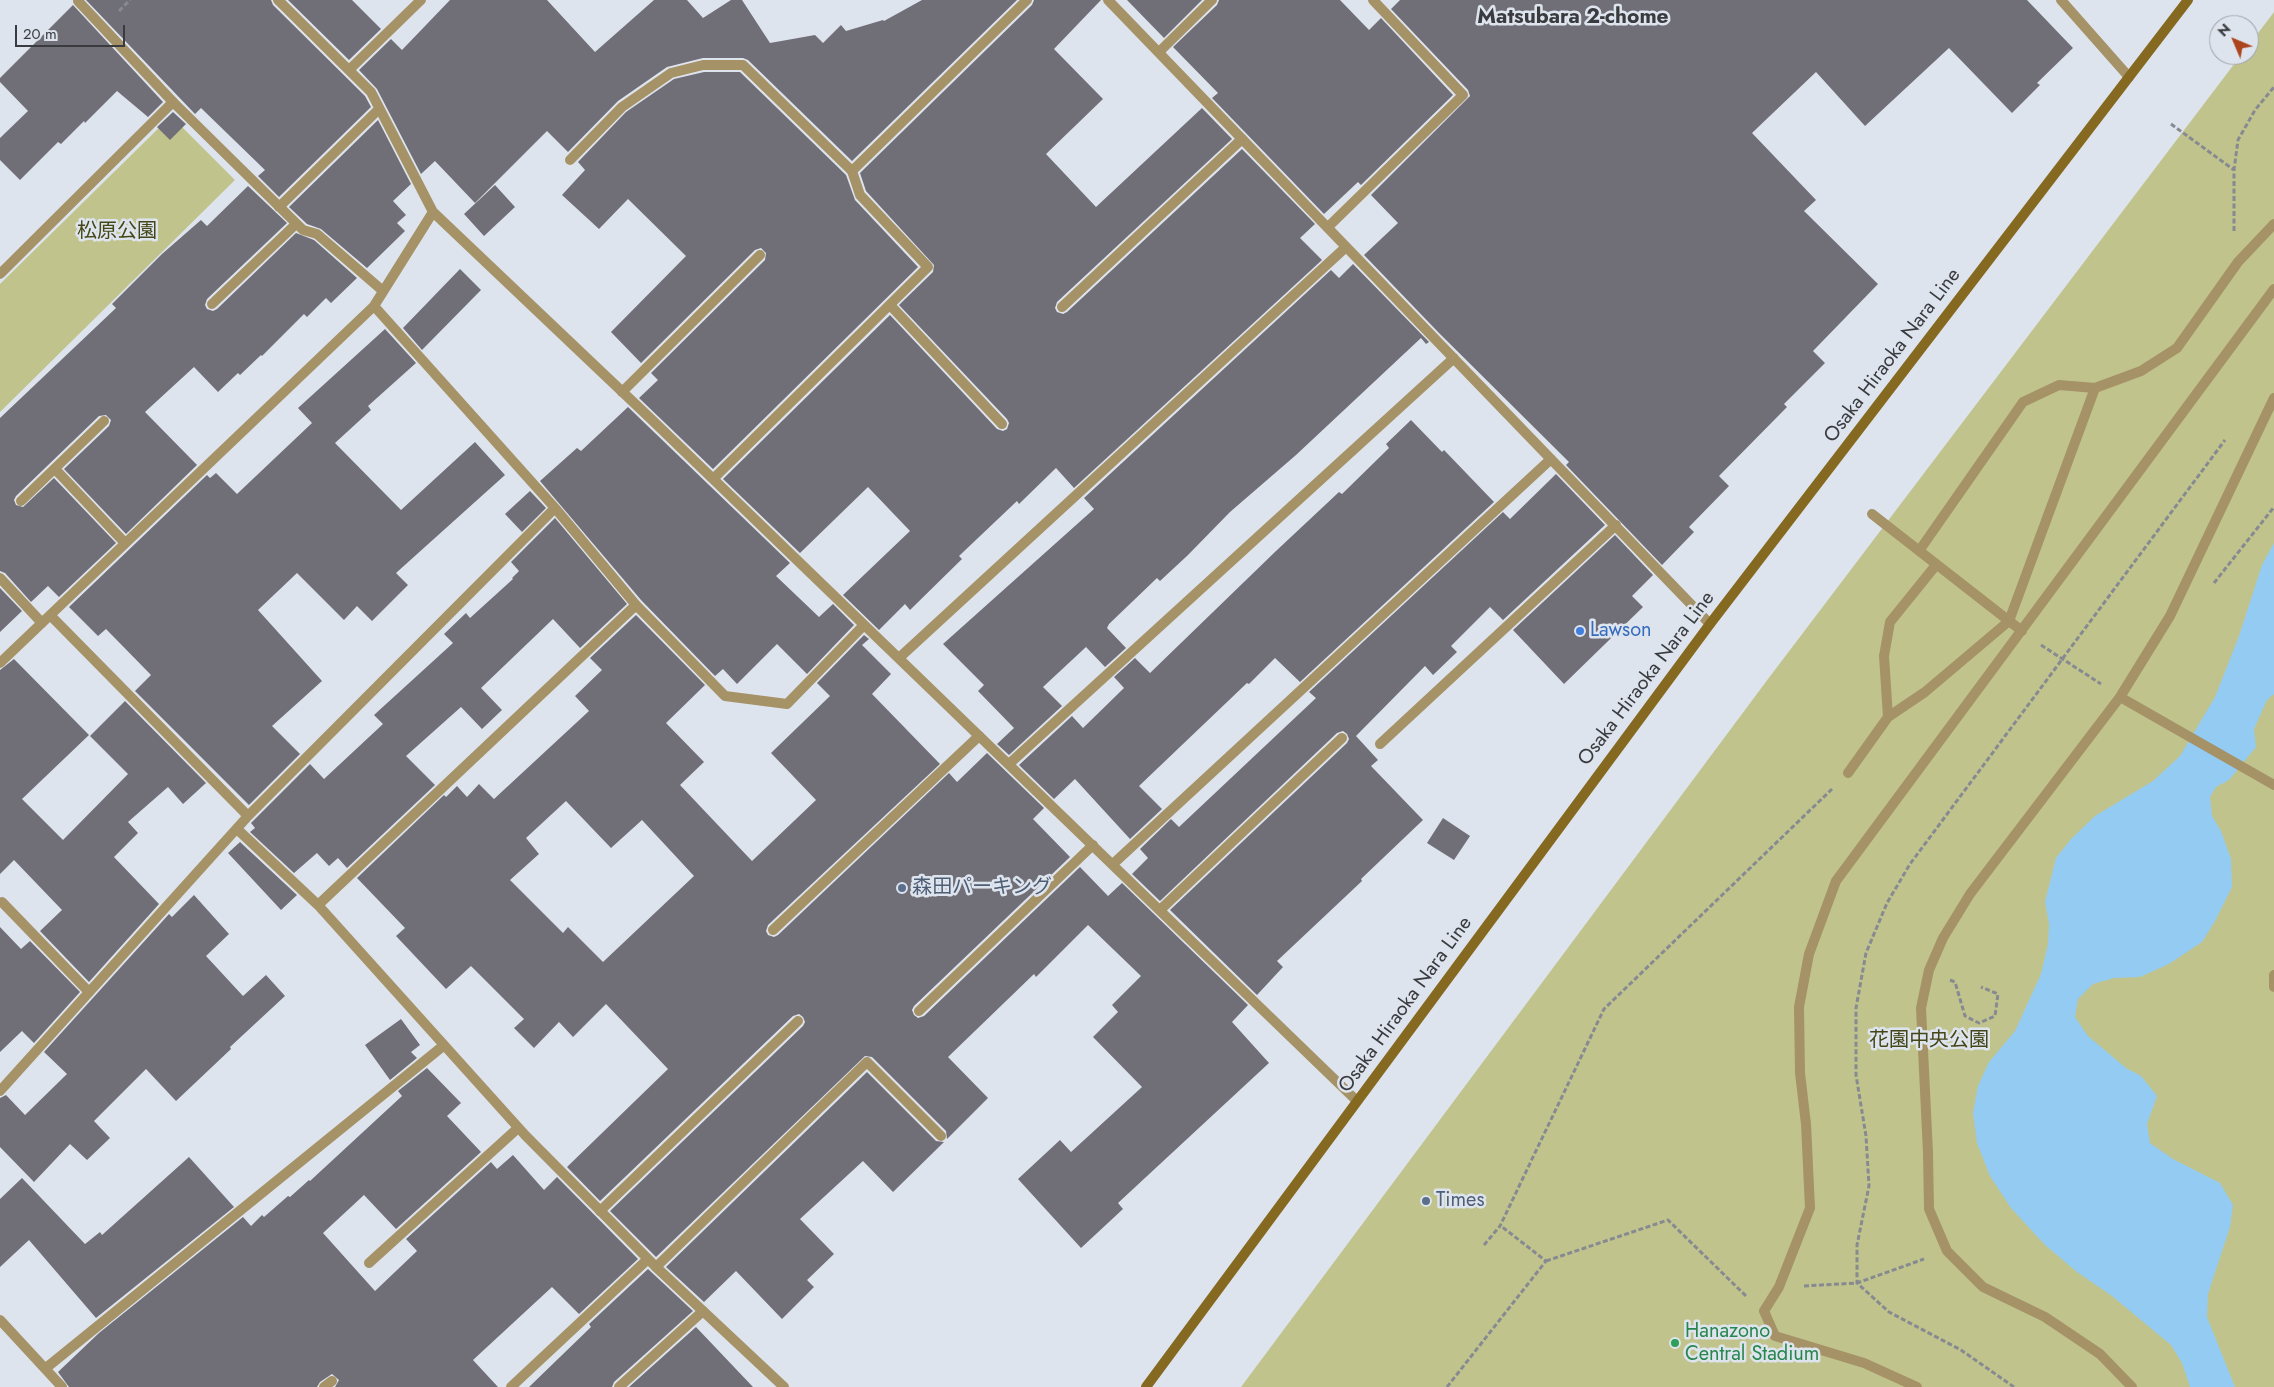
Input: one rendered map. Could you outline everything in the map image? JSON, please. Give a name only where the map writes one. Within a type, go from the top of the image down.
[{"type":"main road","name":"Osaka Hiraoka Nara Line","points":[[1146,1387],[1710,624],[2188,0]]},
{"type":"street","points":[[278,0],[370,92],[433,212],[899,658],[1357,1101]]},
{"type":"street","points":[[349,70],[421,0]]},
{"type":"street","points":[[852,170],[1027,0]]},
{"type":"street","points":[[1108,0],[1710,624]]},
{"type":"street","points":[[1159,52],[1212,0]]},
{"type":"street","points":[[1328,227],[1463,96],[1373,0]]},
{"type":"street","points":[[2061,0],[2129,77]]},
{"type":"street","points":[[78,1],[174,102],[302,230],[317,234],[383,291]]},
{"type":"street","points":[[570,160],[622,107],[671,73],[703,65],[743,65],[852,170],[860,194],[928,267],[712,479]]},
{"type":"street","points":[[0,274],[174,102]]},
{"type":"street","points":[[279,207],[379,109]]},
{"type":"street","points":[[1062,307],[1242,138]]},
{"type":"street","points":[[0,662],[374,306],[433,212]]},
{"type":"street","points":[[212,304],[296,224]]},
{"type":"street","points":[[1919,551],[2023,402],[2059,385],[2095,388],[2141,371],[2178,348],[2238,262],[2274,224]]},
{"type":"street","points":[[899,658],[1346,247]]},
{"type":"street","points":[[622,392],[760,255]]},
{"type":"street","points":[[1918,1387],[1864,1363],[1775,1336],[1764,1312],[1779,1287],[1810,1208],[1806,1124],[1800,1073],[1799,1007],[1809,954],[1836,881],[2274,289]]},
{"type":"street","points":[[890,305],[1002,424]]},
{"type":"street","points":[[374,306],[555,508],[636,605],[726,696],[787,704],[864,625]]},
{"type":"street","points":[[1009,764],[1454,358]]},
{"type":"street","points":[[1848,773],[1888,717],[1925,692],[2009,621],[2095,388]]},
{"type":"street","points":[[2132,1387],[2100,1354],[2045,1316],[1983,1287],[1947,1250],[1929,1209],[1921,1008],[1929,970],[1943,938],[1970,894],[2120,697],[2170,616],[2274,398]]},
{"type":"street","points":[[21,501],[104,421]]},
{"type":"street","points":[[1113,864],[1551,459]]},
{"type":"street","points":[[55,469],[125,543]]},
{"type":"street","points":[[0,1091],[248,816],[555,508]]},
{"type":"street","points":[[1872,514],[2022,631]]},
{"type":"street","points":[[1380,744],[1616,526]]},
{"type":"street","points":[[1888,717],[1884,656],[1890,622],[1936,565]]},
{"type":"street","points":[[0,578],[42,623]]},
{"type":"street","points":[[318,905],[636,605]]},
{"type":"street","points":[[50,615],[248,816]]},
{"type":"street","points":[[2120,697],[2274,785]]},
{"type":"street","points":[[773,930],[979,736]]},
{"type":"street","points":[[1160,910],[1342,738]]},
{"type":"street","points":[[237,829],[318,905],[518,1128],[652,1263],[784,1387]]},
{"type":"street","points":[[919,1011],[1093,845]]},
{"type":"street","points":[[2,902],[89,992]]},
{"type":"street","points":[[2274,975],[2274,987]]},
{"type":"street","points":[[600,1211],[798,1021]]},
{"type":"street","points":[[46,1368],[443,1046]]},
{"type":"street","points":[[511,1387],[652,1263],[868,1062],[940,1136]]},
{"type":"street","points":[[369,1263],[518,1128]]},
{"type":"street","points":[[618,1387],[703,1311]]},
{"type":"street","points":[[0,1320],[62,1387]]},
{"type":"path","points":[[2238,262],[2234,227],[2234,170],[2238,140],[2255,110],[2274,87]]},
{"type":"path","points":[[2171,124],[2234,170]]},
{"type":"path","points":[[2210,588],[2274,507]]},
{"type":"path","points":[[2022,631],[2120,697]]},
{"type":"path","points":[[1484,1245],[1500,1226],[1604,1008],[1848,773]]},
{"type":"path","points":[[1929,970],[1955,982],[1965,1016],[1979,1023],[1995,1016],[1998,994],[1981,987]]},
{"type":"path","points":[[1447,1387],[1546,1261],[1668,1220],[1730,1283],[1764,1312]]},
{"type":"path","points":[[1500,1226],[1546,1261]]},
{"type":"path","points":[[1779,1287],[1856,1283],[1947,1250]]},
{"type":"green space","name":"花園中央公園","points":[[2274,12],[2274,1387],[1241,1387],[1768,679],[2233,65],[2259,65],[2259,32]]},
{"type":"green space","name":"松原公園","points":[[171,116],[235,180],[0,412],[0,284]]},
{"type":"water","points":[[2274,543],[2274,694],[2267,700],[2254,729],[2256,747],[2229,780],[2216,787],[2210,797],[2212,816],[2221,831],[2231,859],[2232,887],[2202,942],[2169,964],[2140,977],[2114,978],[2093,984],[2078,999],[2075,1017],[2088,1036],[2126,1068],[2141,1076],[2157,1096],[2147,1124],[2150,1143],[2173,1159],[2220,1183],[2233,1205],[2230,1227],[2208,1294],[2207,1317],[2235,1387],[2190,1387],[2182,1363],[2171,1345],[2112,1296],[2077,1272],[2045,1245],[2011,1208],[1990,1176],[1977,1143],[1973,1113],[1978,1086],[1989,1062],[2015,1031],[2041,974],[2048,944],[2049,924],[2045,902],[2056,858],[2071,839],[2095,816],[2153,781],[2180,756],[2215,697],[2239,636],[2262,565]]},
{"type":"building","points":[[86,0],[271,0],[273,5],[365,96],[371,107],[279,197],[258,176],[265,170],[201,108],[195,114]]},
{"type":"building","points":[[288,0],[352,0],[381,29],[349,60]]},
{"type":"building","points":[[450,0],[547,0],[595,52],[654,0],[687,0],[703,18],[731,0],[742,0],[770,43],[815,35],[823,43],[841,25],[846,31],[884,21],[922,0],[1017,0],[852,161],[748,60],[743,58],[703,58],[667,67],[618,101],[568,152],[547,131],[475,203],[435,161],[421,174],[377,89],[359,70],[391,39],[402,50]]},
{"type":"building","points":[[1034,0],[1101,0],[1054,49],[1103,99],[1046,154],[1096,207],[1202,108],[1232,139],[1057,302],[1055,308],[1057,312],[1063,314],[1067,312],[1242,149],[1315,224],[1300,238],[1322,260],[1074,488],[1056,468],[1019,504],[1017,501],[959,556],[962,559],[910,610],[905,604],[879,630],[843,595],[910,531],[868,487],[800,553],[723,479],[890,315],[997,429],[1003,431],[1007,429],[1009,423],[1007,419],[899,305],[933,272],[934,265],[866,191],[860,173],[1032,5]]},
{"type":"building","points":[[1127,0],[1202,0],[1164,38]]},
{"type":"building","points":[[1219,0],[1340,0],[1369,30],[1381,18],[1453,95],[1361,185],[1358,182],[1324,214],[1212,98],[1218,93],[1173,47],[1217,5]]},
{"type":"building","points":[[1400,0],[2027,0],[2073,48],[2037,83],[2040,85],[2012,113],[1949,48],[1865,126],[1816,72],[1752,133],[1816,200],[1804,211],[1878,284],[1813,351],[1825,363],[1784,404],[1787,407],[1719,476],[1729,486],[1689,527],[1694,532],[1662,565],[1566,465],[1569,462],[1439,333],[1364,255],[1398,223],[1371,195],[1470,96],[1468,90],[1391,9]]},
{"type":"building","points":[[73,5],[163,102],[148,117],[117,91],[61,144],[58,142],[20,180],[0,160],[0,138],[28,111],[0,82],[0,78]]},
{"type":"building","points":[[704,72],[740,72],[846,175],[855,200],[918,267],[713,469],[639,398],[658,380],[651,373],[765,260],[766,253],[761,248],[755,250],[641,363],[611,332],[686,256],[628,199],[599,229],[562,195],[585,170],[578,162],[626,112],[674,79]]},
{"type":"building","points":[[173,112],[186,124],[170,140],[157,127]]},
{"type":"building","points":[[378,120],[411,184],[393,201],[406,215],[397,223],[405,231],[367,268],[321,229],[307,224],[289,207]]},
{"type":"building","points":[[495,185],[515,207],[484,236],[464,214]]},
{"type":"building","points":[[248,186],[287,223],[207,299],[205,305],[207,309],[213,311],[217,309],[296,233],[314,240],[357,278],[331,303],[326,298],[307,317],[304,314],[262,356],[240,375],[238,373],[218,392],[194,367],[145,412],[197,465],[126,534],[64,469],[109,426],[111,420],[106,415],[99,416],[16,496],[14,500],[16,505],[23,507],[54,478],[116,543],[59,597],[48,586],[31,602],[5,573],[0,571],[0,418],[116,308],[112,304],[162,254],[201,220],[207,226]]},
{"type":"building","points":[[1353,264],[1429,342],[1426,344],[1421,338],[1296,455],[1230,512],[1160,581],[1157,578],[1109,624],[1107,628],[1126,648],[1105,667],[1086,647],[1043,687],[1062,706],[1009,755],[997,744],[1014,728],[978,691],[984,685],[943,644],[1094,509],[1084,498],[1331,270],[1339,278]]},
{"type":"building","points":[[460,269],[481,290],[422,350],[403,328]]},
{"type":"building","points":[[385,329],[416,363],[368,406],[371,410],[335,443],[401,510],[475,442],[505,475],[396,573],[408,585],[372,621],[357,606],[344,620],[297,573],[258,610],[322,681],[272,726],[300,754],[249,805],[135,691],[151,675],[106,629],[98,636],[69,607],[207,475],[210,478],[216,473],[237,494],[312,423],[298,408]]},
{"type":"building","points":[[628,407],[790,563],[776,576],[819,617],[833,604],[854,625],[807,674],[777,644],[737,684],[723,669],[715,676],[641,600],[540,481],[577,448],[581,451]]},
{"type":"building","points":[[1411,420],[1442,452],[1444,450],[1494,502],[1300,682],[1275,658],[1249,684],[1247,683],[1139,786],[1162,809],[1130,839],[1075,779],[1054,799],[1019,765],[1072,716],[1083,728],[1124,688],[1114,677],[1135,658],[1150,673],[1339,492],[1342,494],[1389,448],[1386,444]]},
{"type":"building","points":[[1556,474],[1605,525],[1503,620],[1490,607],[1451,646],[1457,652],[1433,675],[1425,666],[1356,736],[1378,760],[1371,766],[1423,820],[1361,879],[1362,881],[1277,961],[1283,967],[1257,995],[1170,910],[1347,743],[1349,739],[1347,734],[1343,731],[1337,733],[1160,901],[1132,874],[1148,858],[1140,849],[1171,819],[1179,827],[1316,698],[1309,692],[1503,512],[1510,519]]},
{"type":"building","points":[[530,491],[546,508],[522,532],[505,514]]},
{"type":"building","points":[[555,518],[627,604],[580,648],[553,619],[481,688],[502,710],[482,729],[461,707],[406,756],[435,785],[347,868],[338,858],[329,866],[317,853],[294,873],[250,832],[255,828],[251,823],[310,764],[324,779],[383,724],[374,715],[453,643],[444,634],[466,613],[470,618],[513,579],[519,571],[511,562]]},
{"type":"building","points":[[1615,535],[1653,575],[1632,596],[1643,607],[1564,684],[1513,630]]},
{"type":"building","points":[[0,588],[22,611],[0,632]]},
{"type":"building","points":[[636,615],[705,685],[666,723],[704,762],[680,785],[752,861],[816,800],[771,753],[830,696],[817,683],[864,635],[869,639],[862,645],[891,674],[872,694],[940,764],[768,925],[766,931],[768,935],[774,937],[778,935],[949,773],[957,782],[987,753],[1044,808],[1033,819],[1070,857],[914,1006],[912,1010],[914,1015],[918,1018],[924,1016],[1080,867],[1108,896],[1122,883],[1248,1005],[1232,1022],[1269,1063],[1118,1203],[1123,1209],[1081,1248],[1018,1179],[1060,1140],[1071,1152],[1142,1087],[1093,1037],[1118,1012],[1112,1005],[1141,976],[1088,925],[1036,977],[1034,974],[948,1057],[988,1098],[947,1139],[946,1131],[872,1057],[865,1056],[656,1257],[610,1211],[803,1026],[805,1022],[803,1017],[799,1014],[793,1016],[600,1201],[567,1167],[668,1069],[606,1004],[573,1037],[559,1022],[534,1048],[514,1028],[524,1019],[471,966],[446,989],[396,936],[405,928],[357,878],[444,795],[446,797],[457,786],[467,797],[479,784],[494,799],[589,711],[575,696],[602,670],[590,658]],"holes":[[[566,801],[611,848],[642,820],[694,876],[603,962],[568,927],[563,933],[510,880],[539,854],[526,838]]]},
{"type":"building","points":[[14,659],[89,735],[22,799],[63,840],[128,774],[90,736],[125,701],[206,783],[183,804],[168,787],[128,822],[138,833],[114,857],[159,904],[89,982],[40,931],[62,910],[14,860],[0,874],[0,670]]},
{"type":"building","points":[[1443,818],[1470,836],[1454,860],[1427,843]]},
{"type":"building","points":[[240,842],[297,895],[281,910],[228,853]]},
{"type":"building","points":[[194,895],[229,934],[206,956],[243,996],[266,975],[285,996],[176,1101],[146,1069],[94,1121],[110,1138],[87,1160],[70,1144],[34,1182],[0,1147],[0,1098],[6,1095],[25,1115],[67,1074],[44,1052],[169,914],[172,917]]},
{"type":"building","points":[[0,927],[21,949],[30,941],[80,992],[34,1043],[22,1031],[0,1052]]},
{"type":"building","points":[[401,1019],[420,1045],[411,1052],[417,1058],[390,1080],[365,1045]]},
{"type":"building","points":[[427,1068],[461,1103],[447,1116],[481,1152],[396,1229],[364,1195],[323,1233],[375,1291],[417,1251],[406,1239],[491,1162],[497,1169],[513,1155],[544,1190],[557,1177],[638,1259],[579,1314],[552,1287],[473,1360],[498,1387],[335,1387],[339,1380],[332,1374],[320,1382],[317,1387],[69,1387],[58,1372],[99,1333],[243,1217],[251,1226],[262,1215],[264,1217],[288,1196],[290,1197],[310,1181],[402,1096],[398,1091]]},
{"type":"building","points":[[867,1072],[936,1141],[944,1142],[893,1192],[863,1161],[800,1219],[834,1254],[807,1280],[814,1287],[782,1319],[736,1271],[704,1302],[666,1267]]},
{"type":"building","points":[[189,1157],[234,1207],[96,1318],[29,1240],[0,1267],[0,1199],[22,1178],[85,1244],[100,1232],[102,1235]]},
{"type":"building","points":[[648,1269],[693,1311],[614,1382],[612,1387],[529,1387],[591,1327],[589,1324]]},
{"type":"building","points":[[696,1327],[753,1387],[629,1387]]},
{"type":"place","name":"Lawson","points":[[1580,631]]},
{"type":"place","name":"森田パーキング","points":[[902,888]]},
{"type":"place","name":"Times","points":[[1426,1201]]},
{"type":"place","name":"Hanazono Central Stadium","points":[[1675,1343]]},
{"type":"district","name":"Matsubara 2-chome","points":[[1573,18]]}]
